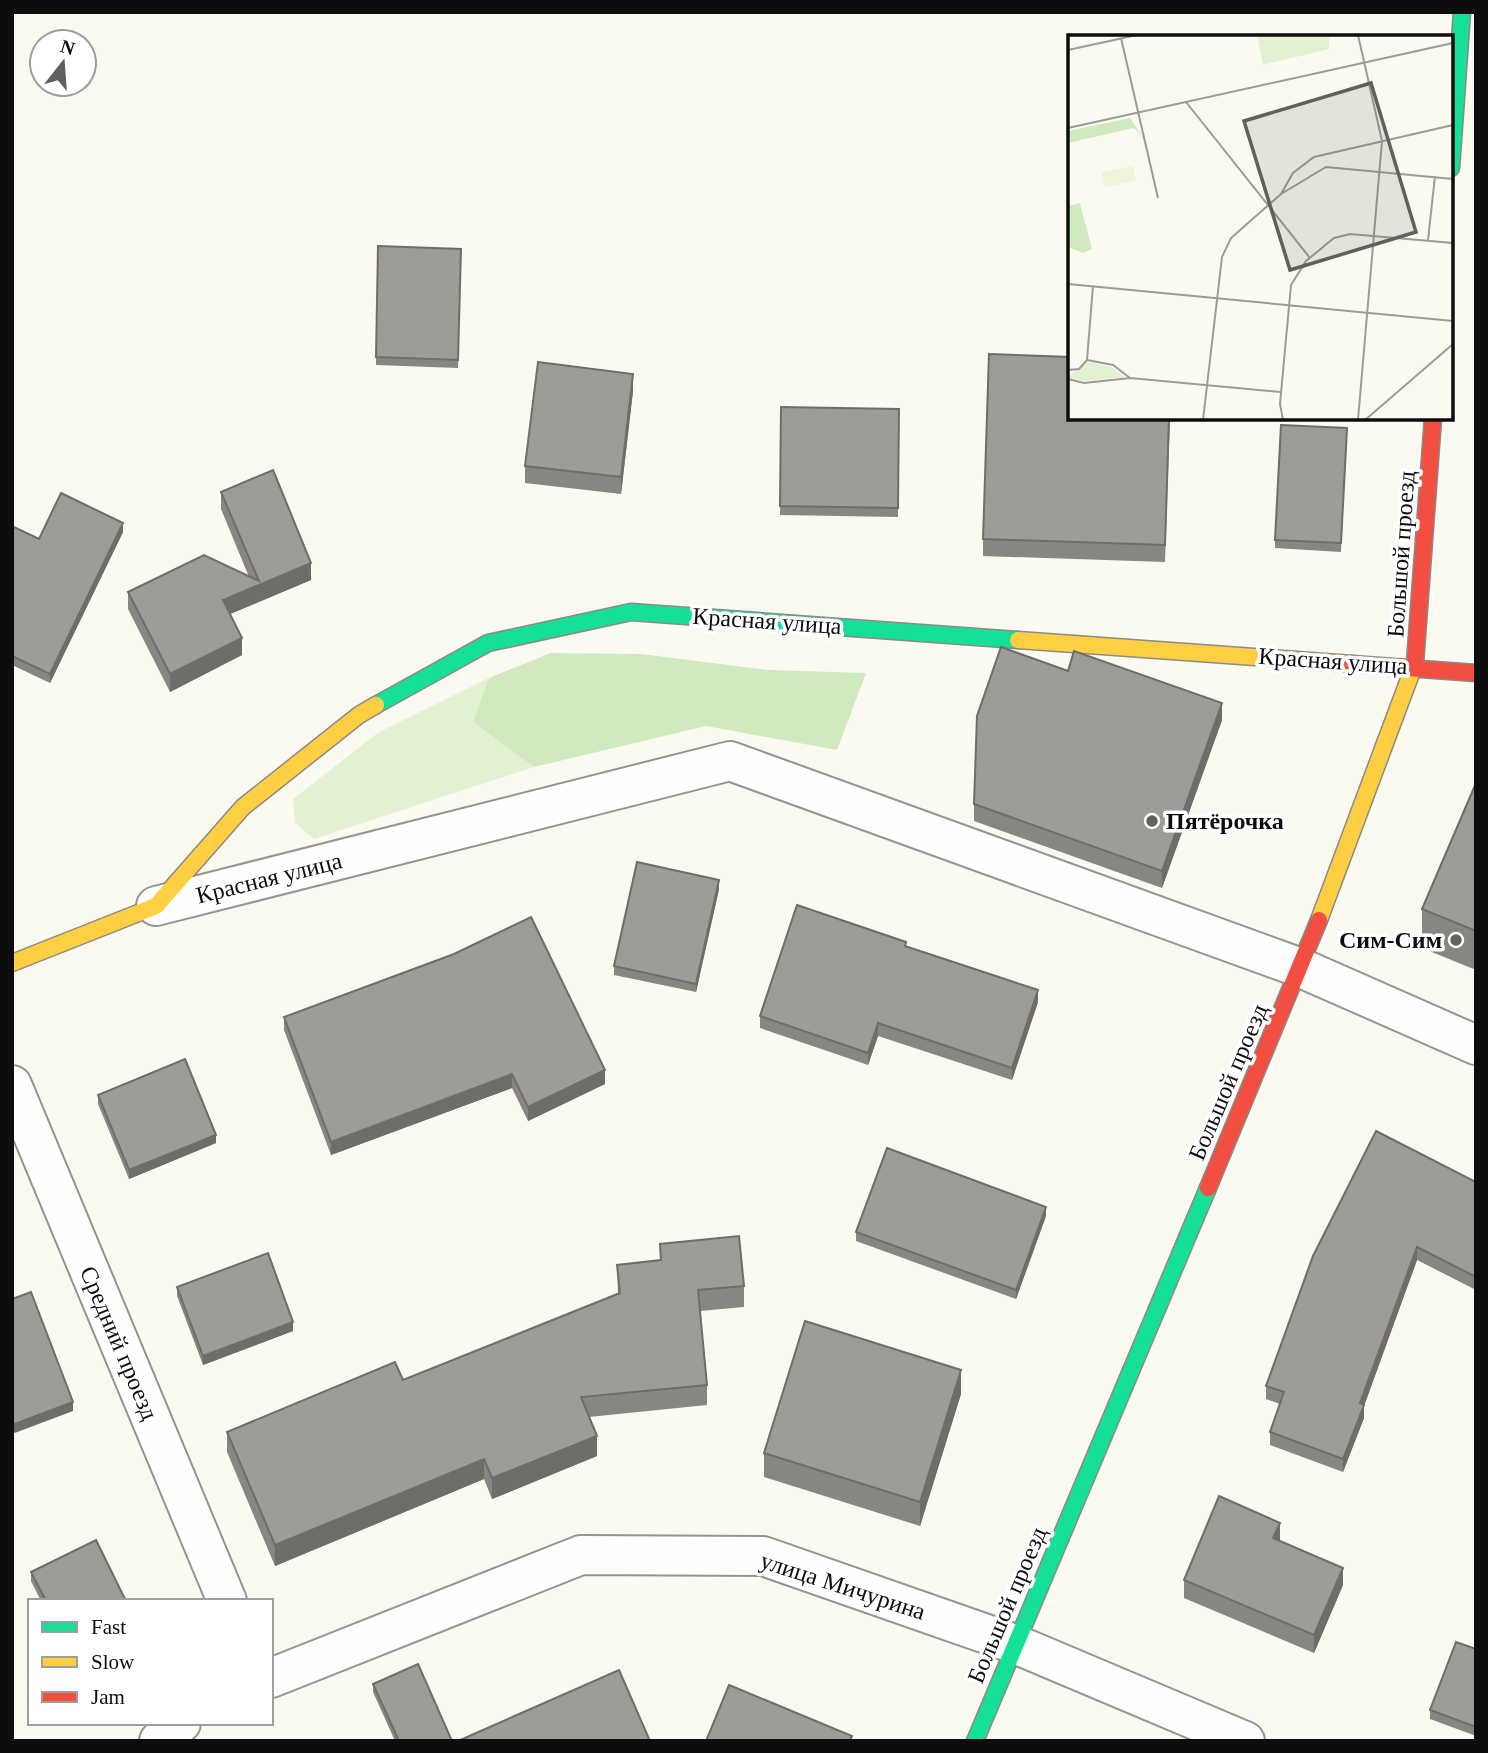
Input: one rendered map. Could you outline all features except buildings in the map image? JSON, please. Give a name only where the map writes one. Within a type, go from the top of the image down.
[{"type":"street","points":[[1453,140],[1462,12]]},
{"type":"street","name":"Большой проезд","points":[[975,1741],[1301,968],[1415,667],[1433,420]]},
{"type":"street","name":"Красная улица","points":[[156,906],[243,807],[359,715],[488,643],[631,612],[1476,673]]},
{"type":"street","name":"Красная улица","points":[[12,963],[156,906],[730,761],[1301,968],[1476,1045]]},
{"type":"street","name":"Средний проезд","points":[[12,1085],[226,1599]]},
{"type":"street","name":"улица Мичурина","points":[[273,1677],[581,1555],[763,1556],[1015,1644],[1245,1741]]},
{"type":"street","points":[[159,1741],[179,1725]]},
{"type":"green space","points":[[551,653],[641,654],[768,670],[866,673],[837,750],[706,726],[534,767],[473,722],[489,678]]},
{"type":"green space","points":[[489,678],[473,722],[534,767],[314,839],[295,823],[293,799],[379,732]]},
{"type":"traffic: fast","points":[[1453,140],[1462,12]]},
{"type":"traffic: fast","points":[[376,705],[488,643],[631,612],[1018,640]]},
{"type":"traffic: fast","points":[[975,1741],[1208,1188]]},
{"type":"traffic: slow","points":[[1018,640],[1352,664]]},
{"type":"traffic: slow","points":[[1319,920],[1415,663]]},
{"type":"traffic: slow","points":[[12,963],[156,906],[243,807],[359,715],[376,705]]},
{"type":"traffic: jam","points":[[1415,663],[1433,420]]},
{"type":"traffic: jam","points":[[1352,664],[1476,673]]},
{"type":"traffic: jam","points":[[1208,1188],[1319,920]]},
{"type":"place","name":"Пятёрочка","points":[[1152,821]]},
{"type":"place","name":"Сим-Сим","points":[[1456,940]]}]
